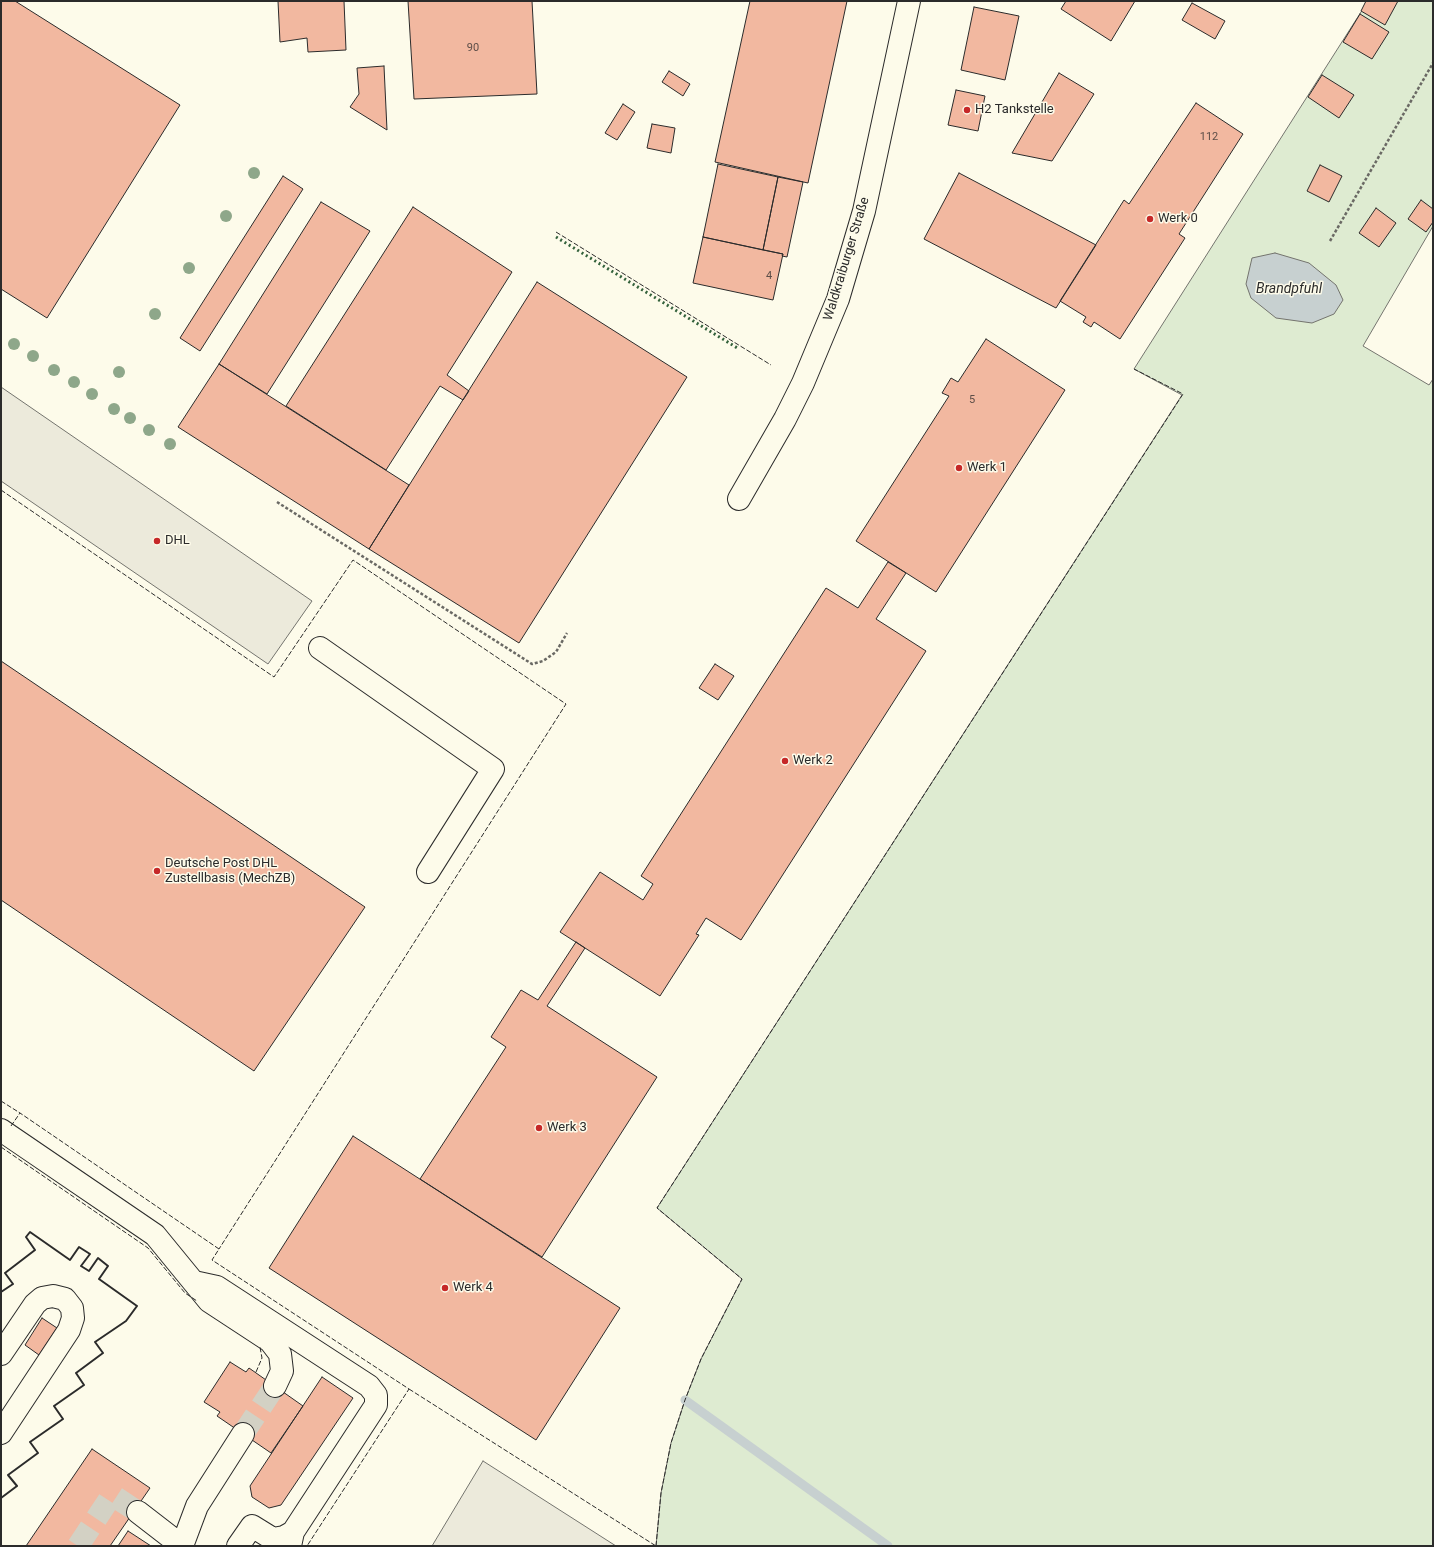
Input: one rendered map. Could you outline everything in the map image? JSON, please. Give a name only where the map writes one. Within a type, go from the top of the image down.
[{"type":"street","name":"Waldkraiburger Straße","points":[[739,499],[785,419],[803,383],[838,299],[864,211],[909,1]]},
{"type":"street","points":[[320,648],[493,768],[428,872]]},
{"type":"street","points":[[1,1130],[155,1235],[209,1301],[270,1341],[280,1354],[282,1371],[275,1386]]},
{"type":"street","points":[[194,1282],[217,1287],[369,1386],[376,1395],[376,1405],[291,1539],[284,1537],[273,1539],[264,1535],[252,1526],[238,1546]]},
{"type":"street","points":[[1,1354],[35,1304],[42,1298],[53,1296],[64,1299],[72,1308],[73,1318],[69,1330],[1,1433]]},
{"type":"street","points":[[138,1512],[182,1546],[197,1506],[243,1434]]},
{"type":"path","points":[[1330,241],[1433,63]]},
{"type":"path","points":[[277,502],[532,664],[543,661],[556,652],[568,633]]},
{"type":"green space","points":[[1368,1],[1433,1],[1433,226],[1363,346],[1429,385],[1433,379],[1433,1546],[656,1546],[661,1493],[671,1443],[685,1400],[701,1359],[742,1279],[657,1208],[1182,395],[1134,369]]},
{"type":"shaded area","name":"DHL","points":[[1,387],[312,601],[268,664],[1,481]]},
{"type":"shaded area","points":[[483,1461],[616,1546],[432,1546]]},
{"type":"water","name":"Brandpfuhl","points":[[1275,253],[1309,263],[1336,285],[1343,300],[1334,314],[1312,323],[1276,318],[1251,298],[1246,284],[1252,258]]},
{"type":"building","points":[[1,1],[15,1],[180,105],[47,318],[1,289]]},
{"type":"building","points":[[278,1],[344,1],[346,50],[308,52],[307,38],[280,42]]},
{"type":"building","points":[[408,1],[532,1],[537,94],[414,99]]},
{"type":"building","points":[[750,1],[847,1],[808,183],[715,162]]},
{"type":"building","points":[[1066,1],[1135,1],[1111,41],[1061,9]]},
{"type":"building","points":[[1366,1],[1398,1],[1385,25],[1361,11]]},
{"type":"building","points":[[1192,3],[1225,21],[1215,39],[1182,20]]},
{"type":"building","points":[[974,7],[1019,16],[1005,80],[961,70]]},
{"type":"building","points":[[1360,14],[1389,32],[1372,59],[1343,42]]},
{"type":"building","points":[[384,66],[387,130],[350,107],[359,94],[357,68]]},
{"type":"building","points":[[669,71],[690,84],[683,96],[662,82]]},
{"type":"building","points":[[1059,73],[1094,94],[1052,161],[1012,153]]},
{"type":"building","points":[[1322,75],[1354,95],[1339,118],[1308,97]]},
{"type":"building","name":"H2 Tankstelle","points":[[956,90],[985,96],[978,131],[948,125]]},
{"type":"building","name":"Werk 0","points":[[1196,103],[1243,134],[1179,234],[1185,238],[1120,339],[1094,322],[1091,327],[1083,322],[1086,317],[1060,301],[1124,200],[1129,204]]},
{"type":"building","points":[[623,104],[635,112],[617,140],[605,133]]},
{"type":"building","points":[[652,124],[675,128],[671,153],[647,148]]},
{"type":"building","points":[[718,164],[778,177],[763,250],[703,237]]},
{"type":"building","points":[[1320,165],[1342,176],[1329,202],[1307,191]]},
{"type":"building","points":[[959,173],[1096,245],[1056,308],[924,239]]},
{"type":"building","points":[[283,176],[303,189],[200,351],[180,338]]},
{"type":"building","points":[[778,177],[803,182],[787,257],[782,256],[783,254],[763,250]]},
{"type":"building","points":[[1421,200],[1433,209],[1433,222],[1426,232],[1408,219]]},
{"type":"building","points":[[321,202],[370,231],[267,394],[219,364]]},
{"type":"building","points":[[413,207],[512,272],[447,375],[469,391],[463,400],[440,386],[386,470],[286,406]]},
{"type":"building","points":[[1376,208],[1396,223],[1379,247],[1359,233]]},
{"type":"building","points":[[703,237],[783,254],[773,300],[693,283]]},
{"type":"building","points":[[537,282],[687,377],[519,643],[369,549]]},
{"type":"building","name":"Werk 1","points":[[986,339],[1065,390],[936,592],[856,541],[949,396],[942,393],[951,378],[958,382]]},
{"type":"building","points":[[219,364],[409,485],[369,549],[178,427]]},
{"type":"building","name":"Werk 2","points":[[888,562],[906,573],[876,619],[926,651],[741,940],[706,918],[696,934],[699,935],[660,996],[560,932],[600,872],[643,900],[653,884],[641,876],[826,588],[858,608]]},
{"type":"building","name":"Deutsche Post DHL Zustellbasis (MechZB)","points":[[1,661],[365,907],[254,1071],[1,900]]},
{"type":"building","points":[[715,664],[734,676],[718,700],[699,688]]},
{"type":"building","name":"Werk 3","points":[[576,942],[585,948],[547,1006],[657,1077],[542,1257],[420,1179],[506,1047],[491,1037],[521,990],[538,1000]]},
{"type":"building","name":"Werk 4","points":[[353,1136],[620,1308],[536,1440],[269,1268]]},
{"type":"building","points":[[42,1318],[57,1328],[39,1355],[25,1345]]},
{"type":"building","points":[[230,1362],[246,1372],[249,1368],[303,1406],[271,1453],[217,1416],[220,1412],[204,1402]]},
{"type":"building","points":[[322,1377],[353,1398],[281,1505],[269,1508],[252,1497],[250,1486]]},
{"type":"building","points":[[92,1449],[150,1488],[110,1546],[26,1546]]},
{"type":"building","points":[[128,1531],[151,1546],[118,1546]]},
{"type":"waterway","points":[[685,1400],[888,1546]]},
{"type":"tunnel","points":[[243,1434],[275,1386]]},
{"type":"tunnel","points":[[78,1546],[112,1495],[138,1512]]},
{"type":"hedge","points":[[556,237],[739,349]]},
{"type":"fence","points":[[556,232],[771,365]]},
{"type":"fence","points":[[656,1546],[661,1493],[671,1443],[685,1400],[701,1359],[742,1279],[657,1208],[1183,394],[1134,369]]},
{"type":"fence","points":[[1,490],[274,677],[353,560],[566,704],[219,1249]]},
{"type":"fence","points":[[1,1101],[20,1113]]},
{"type":"fence","points":[[11,1126],[20,1113],[219,1249],[212,1260],[409,1389],[307,1546]]},
{"type":"fence","points":[[1,1147],[148,1248],[185,1293],[197,1301]]},
{"type":"fence","points":[[256,1372],[262,1358],[260,1347]]},
{"type":"fence","points":[[409,1389],[656,1546]]},
{"type":"wall","points":[[1,1292],[13,1284],[5,1273],[35,1250],[26,1237],[30,1232],[70,1260],[79,1247],[90,1254],[81,1266],[89,1271],[98,1258],[108,1266],[99,1279],[137,1306],[126,1321],[95,1342],[103,1353],[76,1373],[84,1385],[54,1406],[63,1419],[30,1442],[38,1453],[8,1475],[17,1486],[1,1498]]},
{"type":"place","name":"H2 Tankstelle","points":[[967,110]]},
{"type":"place","name":"Werk 0","points":[[1150,219]]},
{"type":"place","name":"Werk 1","points":[[959,468]]},
{"type":"place","name":"DHL","points":[[157,541]]},
{"type":"place","name":"Werk 2","points":[[785,761]]},
{"type":"place","name":"Deutsche Post DHL Zustellbasis (MechZB)","points":[[157,871]]},
{"type":"place","name":"Werk 3","points":[[539,1128]]},
{"type":"place","name":"Werk 4","points":[[445,1288]]}]
